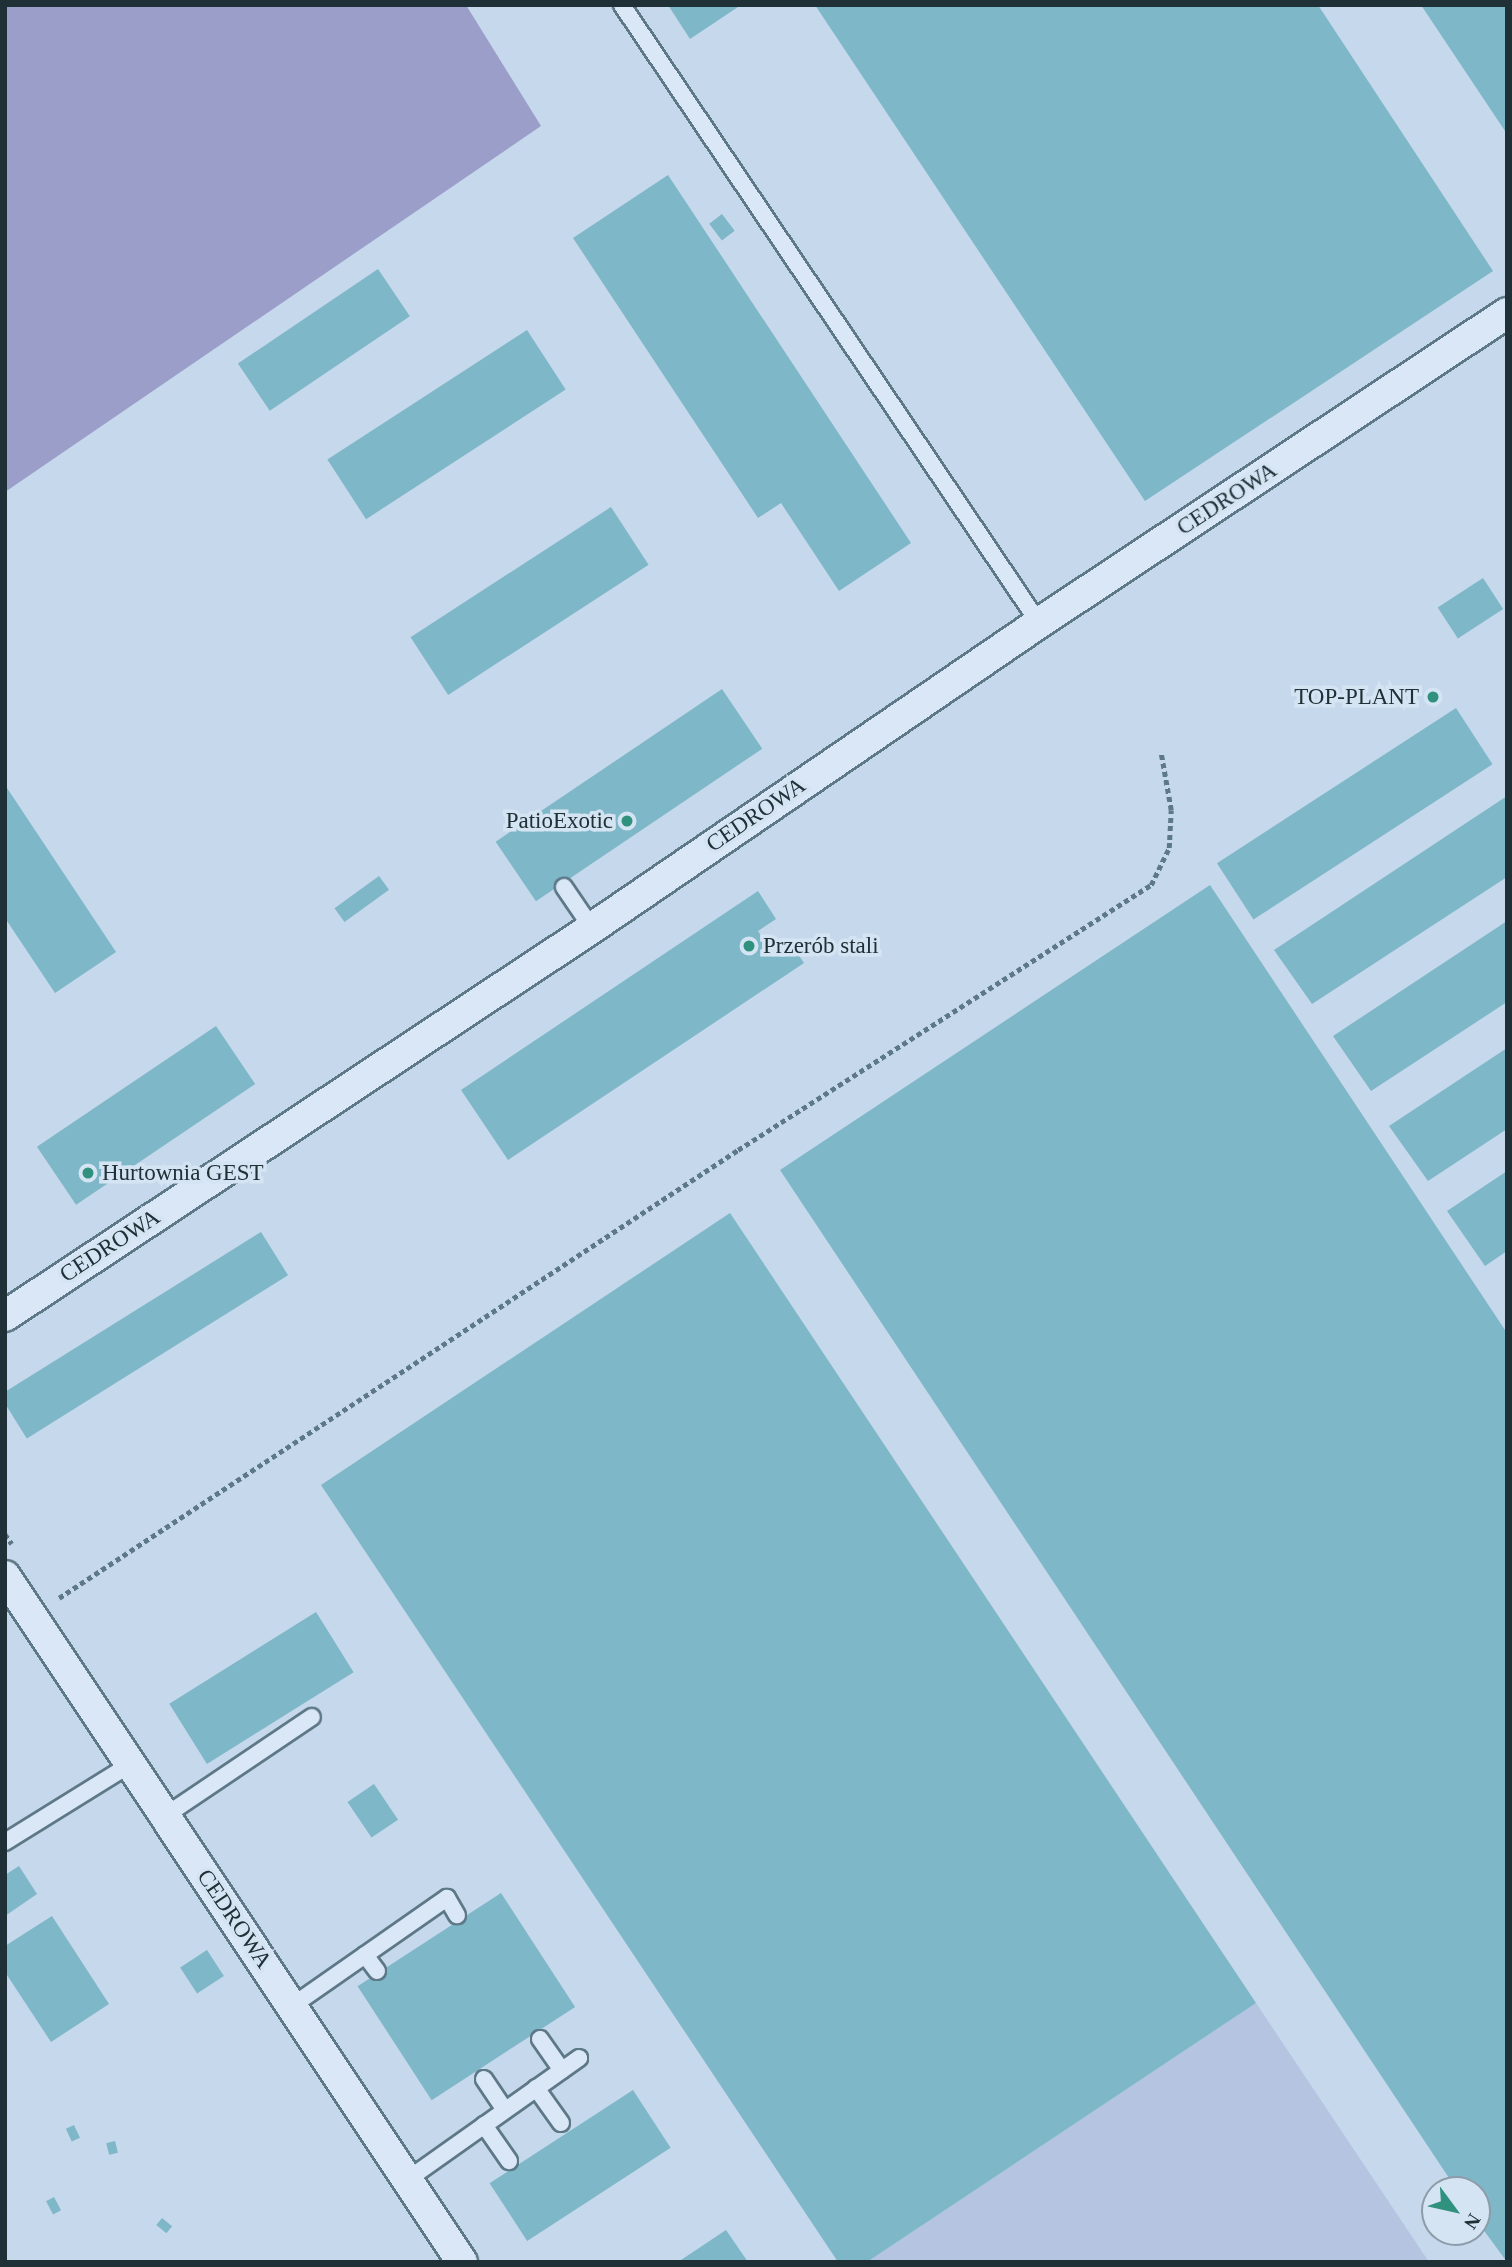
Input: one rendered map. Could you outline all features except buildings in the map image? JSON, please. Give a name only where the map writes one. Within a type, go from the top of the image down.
[{"type":"street","name":"CEDROWA","points":[[5,1316],[592,928],[1039,623],[1507,313]]},
{"type":"street","name":"CEDROWA","points":[[5,1576],[462,2262]]},
{"type":"lane","points":[[622,5],[1039,623]]},
{"type":"lane","points":[[564,887],[592,928]]},
{"type":"lane","points":[[165,1816],[248,1754],[292,1725],[312,1717]]},
{"type":"lane","points":[[5,1842],[131,1765]]},
{"type":"lane","points":[[292,2006],[447,1898],[457,1915]]},
{"type":"lane","points":[[365,1955],[377,1970]]},
{"type":"lane","points":[[540,2039],[562,2070]]},
{"type":"lane","points":[[407,2180],[579,2058]]},
{"type":"lane","points":[[484,2079],[505,2110]]},
{"type":"lane","points":[[536,2088],[561,2123]]},
{"type":"lane","points":[[484,2125],[509,2161]]},
{"type":"path","points":[[32,1616],[738,1150],[1151,885],[1169,848],[1171,810],[1161,753]]},
{"type":"shaded area","points":[[5,5],[466,5],[541,126],[5,492]]},
{"type":"shaded area","points":[[1256,2003],[1429,2262],[867,2262]]},
{"type":"place","name":"TOP-PLANT","points":[[1433,697]]},
{"type":"place","name":"PatioExotic","points":[[627,821]]},
{"type":"place","name":"Przerób stali","points":[[749,946]]},
{"type":"place","name":"Hurtownia GEST","points":[[88,1173]]}]
